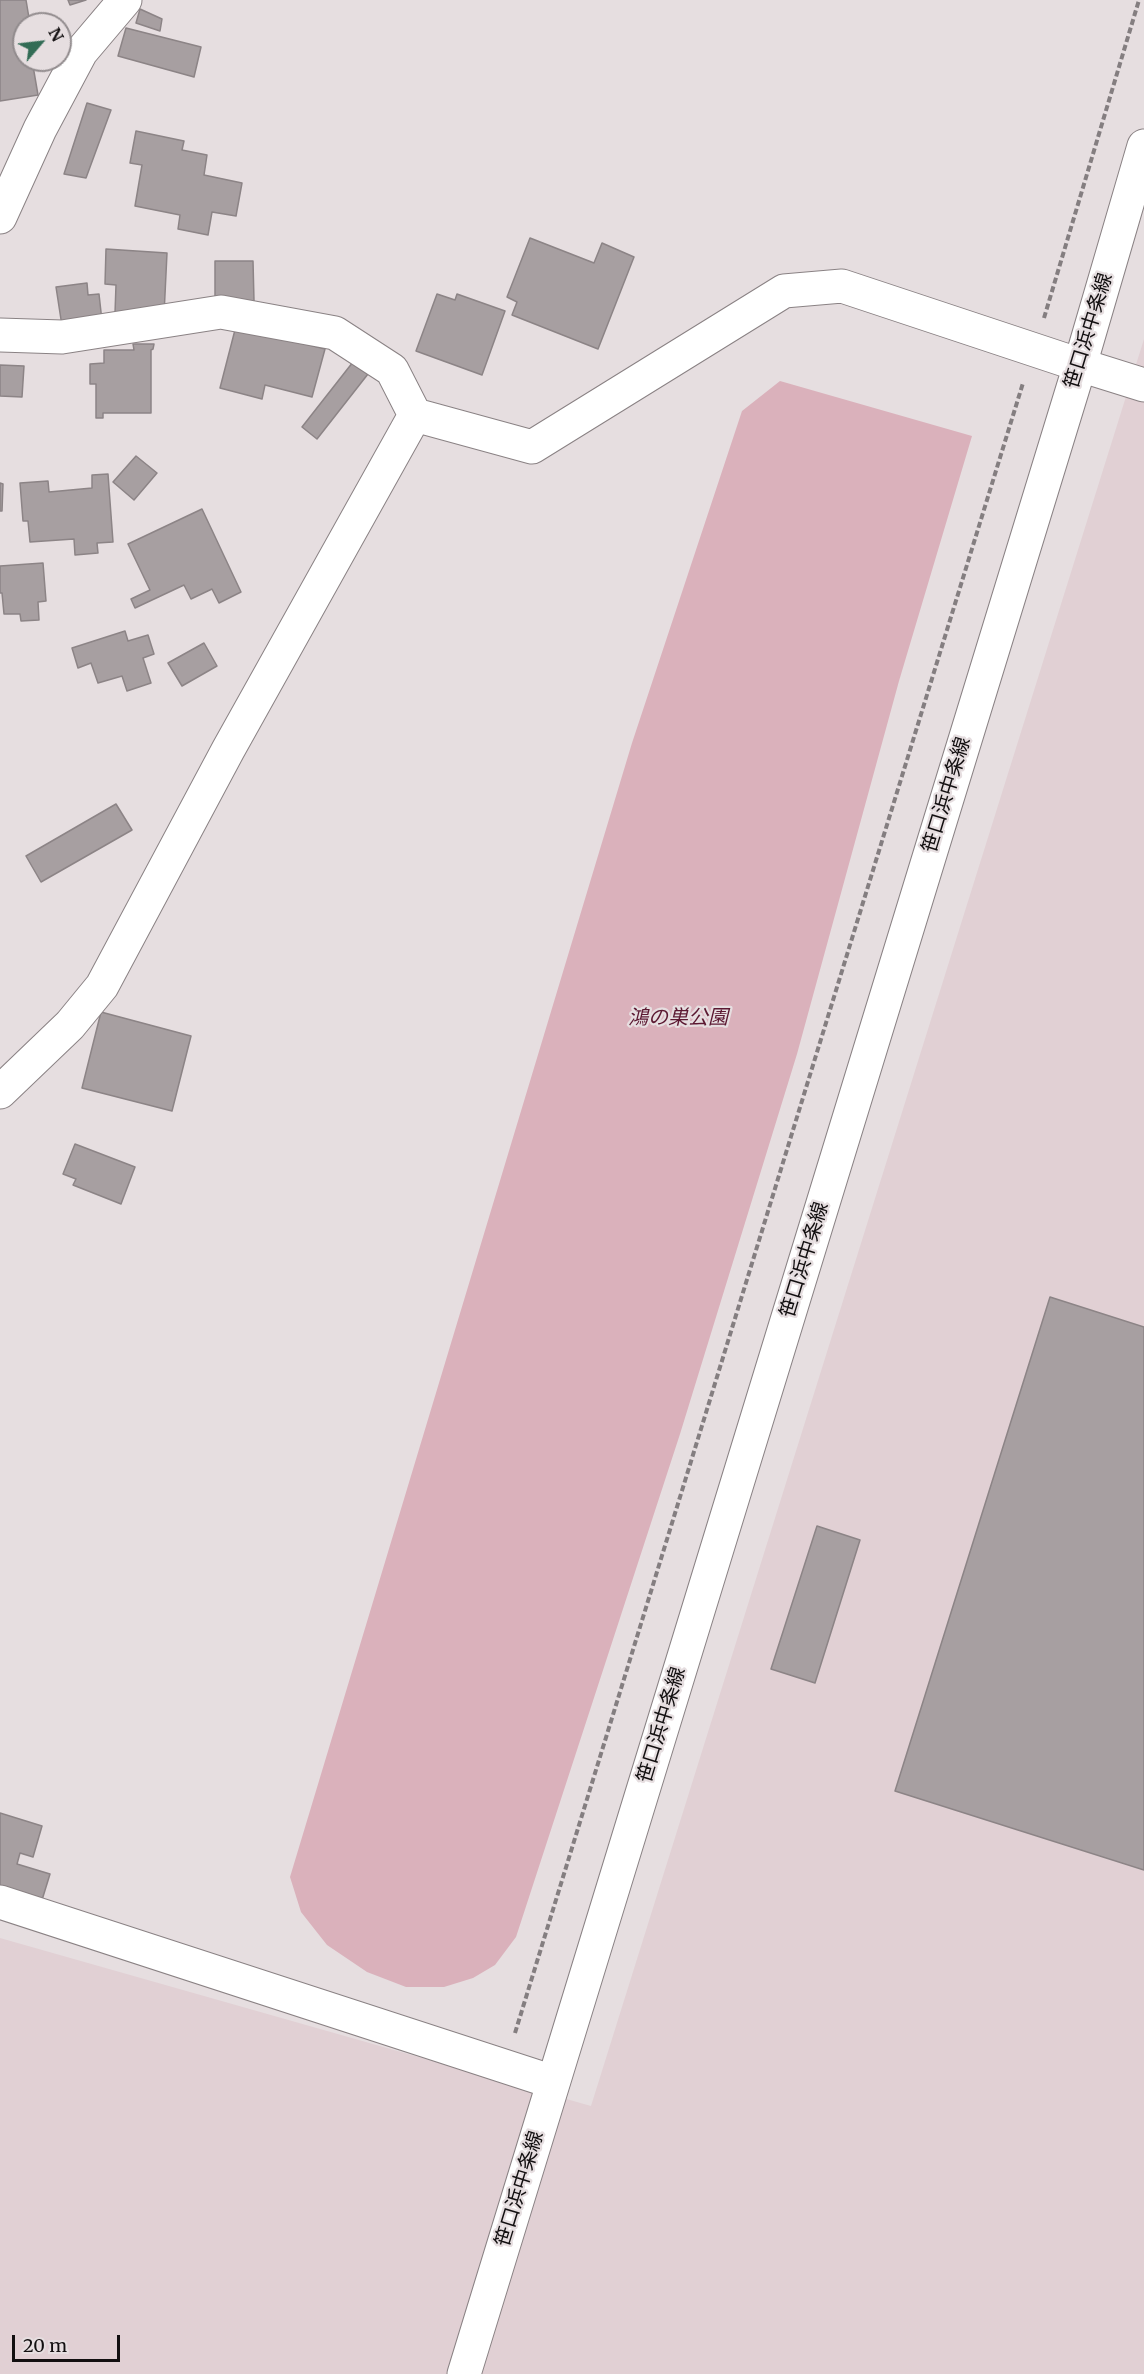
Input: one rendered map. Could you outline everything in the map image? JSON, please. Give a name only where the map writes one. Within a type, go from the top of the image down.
[{"type":"street","points":[[0,217],[40,129],[81,52],[125,0]]},
{"type":"street","name":"笹口浜中条線","points":[[464,2374],[1080,365],[1144,146]]},
{"type":"street","points":[[0,335],[62,337],[221,312],[336,333],[392,370],[415,415],[532,447],[784,291],[842,286],[1144,385]]},
{"type":"street","points":[[0,1091],[70,1025],[102,986],[228,750],[415,415]]},
{"type":"street","points":[[0,1902],[553,2082]]},
{"type":"path","points":[[513,2039],[1139,0]]},
{"type":"shaded area","points":[[1144,339],[1144,2374],[0,2374],[0,1938],[591,2106]]},
{"type":"green space","name":"鴻の巣公園","points":[[780,381],[972,436],[899,681],[797,1054],[680,1434],[516,1937],[495,1965],[473,1978],[444,1987],[406,1987],[367,1972],[327,1945],[301,1912],[290,1877],[632,743],[742,411]]},
{"type":"building","points":[[0,0],[26,0],[28,12],[12,12],[12,72],[34,72],[38,95],[0,101]]},
{"type":"building","points":[[68,0],[86,0],[70,5]]},
{"type":"building","points":[[140,9],[162,19],[160,31],[136,23]]},
{"type":"building","points":[[126,28],[201,47],[194,77],[118,56]]},
{"type":"building","points":[[87,103],[111,110],[86,178],[64,174]]},
{"type":"building","points":[[136,131],[184,141],[182,150],[207,155],[204,175],[242,183],[236,216],[212,212],[208,235],[178,229],[180,215],[135,206],[142,165],[130,163]]},
{"type":"building","points":[[530,238],[594,263],[602,243],[634,257],[598,349],[512,315],[517,302],[507,297]]},
{"type":"building","points":[[106,249],[167,253],[164,315],[115,313],[116,285],[105,284]]},
{"type":"building","points":[[215,261],[253,261],[254,301],[215,301]]},
{"type":"building","points":[[87,283],[88,295],[99,294],[102,321],[62,326],[56,287]]},
{"type":"building","points":[[437,294],[455,300],[457,294],[505,311],[482,375],[416,351]]},
{"type":"building","points":[[236,326],[325,349],[312,397],[265,385],[262,399],[220,388]]},
{"type":"building","points":[[133,344],[154,344],[151,350],[151,413],[103,413],[103,418],[96,418],[96,384],[90,384],[90,364],[104,363],[104,350],[134,350]]},
{"type":"building","points":[[353,362],[368,374],[317,439],[302,427]]},
{"type":"building","points":[[0,365],[24,366],[22,397],[0,396]]},
{"type":"building","points":[[136,456],[157,473],[134,500],[113,482]]},
{"type":"building","points":[[108,474],[113,542],[97,543],[98,553],[75,555],[74,539],[30,542],[28,521],[23,521],[20,483],[48,481],[49,492],[92,488],[92,475]]},
{"type":"building","points":[[0,483],[3,484],[2,511],[0,511]]},
{"type":"building","points":[[202,509],[241,592],[219,603],[212,589],[191,599],[184,585],[135,608],[131,599],[150,590],[128,544]]},
{"type":"building","points":[[43,563],[46,601],[38,602],[39,620],[21,621],[20,614],[4,614],[2,593],[0,593],[0,566]]},
{"type":"building","points":[[125,631],[128,641],[148,635],[154,654],[143,658],[151,683],[127,691],[122,676],[98,683],[91,663],[78,668],[72,648]]},
{"type":"building","points":[[204,643],[217,666],[182,686],[168,663]]},
{"type":"building","points":[[116,804],[132,830],[41,882],[26,856]]},
{"type":"building","points":[[101,1012],[191,1036],[172,1111],[82,1088]]},
{"type":"building","points":[[75,1144],[135,1167],[121,1204],[73,1185],[76,1179],[63,1174]]},
{"type":"building","points":[[1050,1297],[1144,1327],[1144,1870],[895,1791]]},
{"type":"building","points":[[817,1526],[860,1540],[815,1683],[771,1669]]},
{"type":"building","points":[[0,1813],[42,1826],[33,1857],[20,1853],[17,1864],[50,1874],[42,1900],[0,1887]]}]
